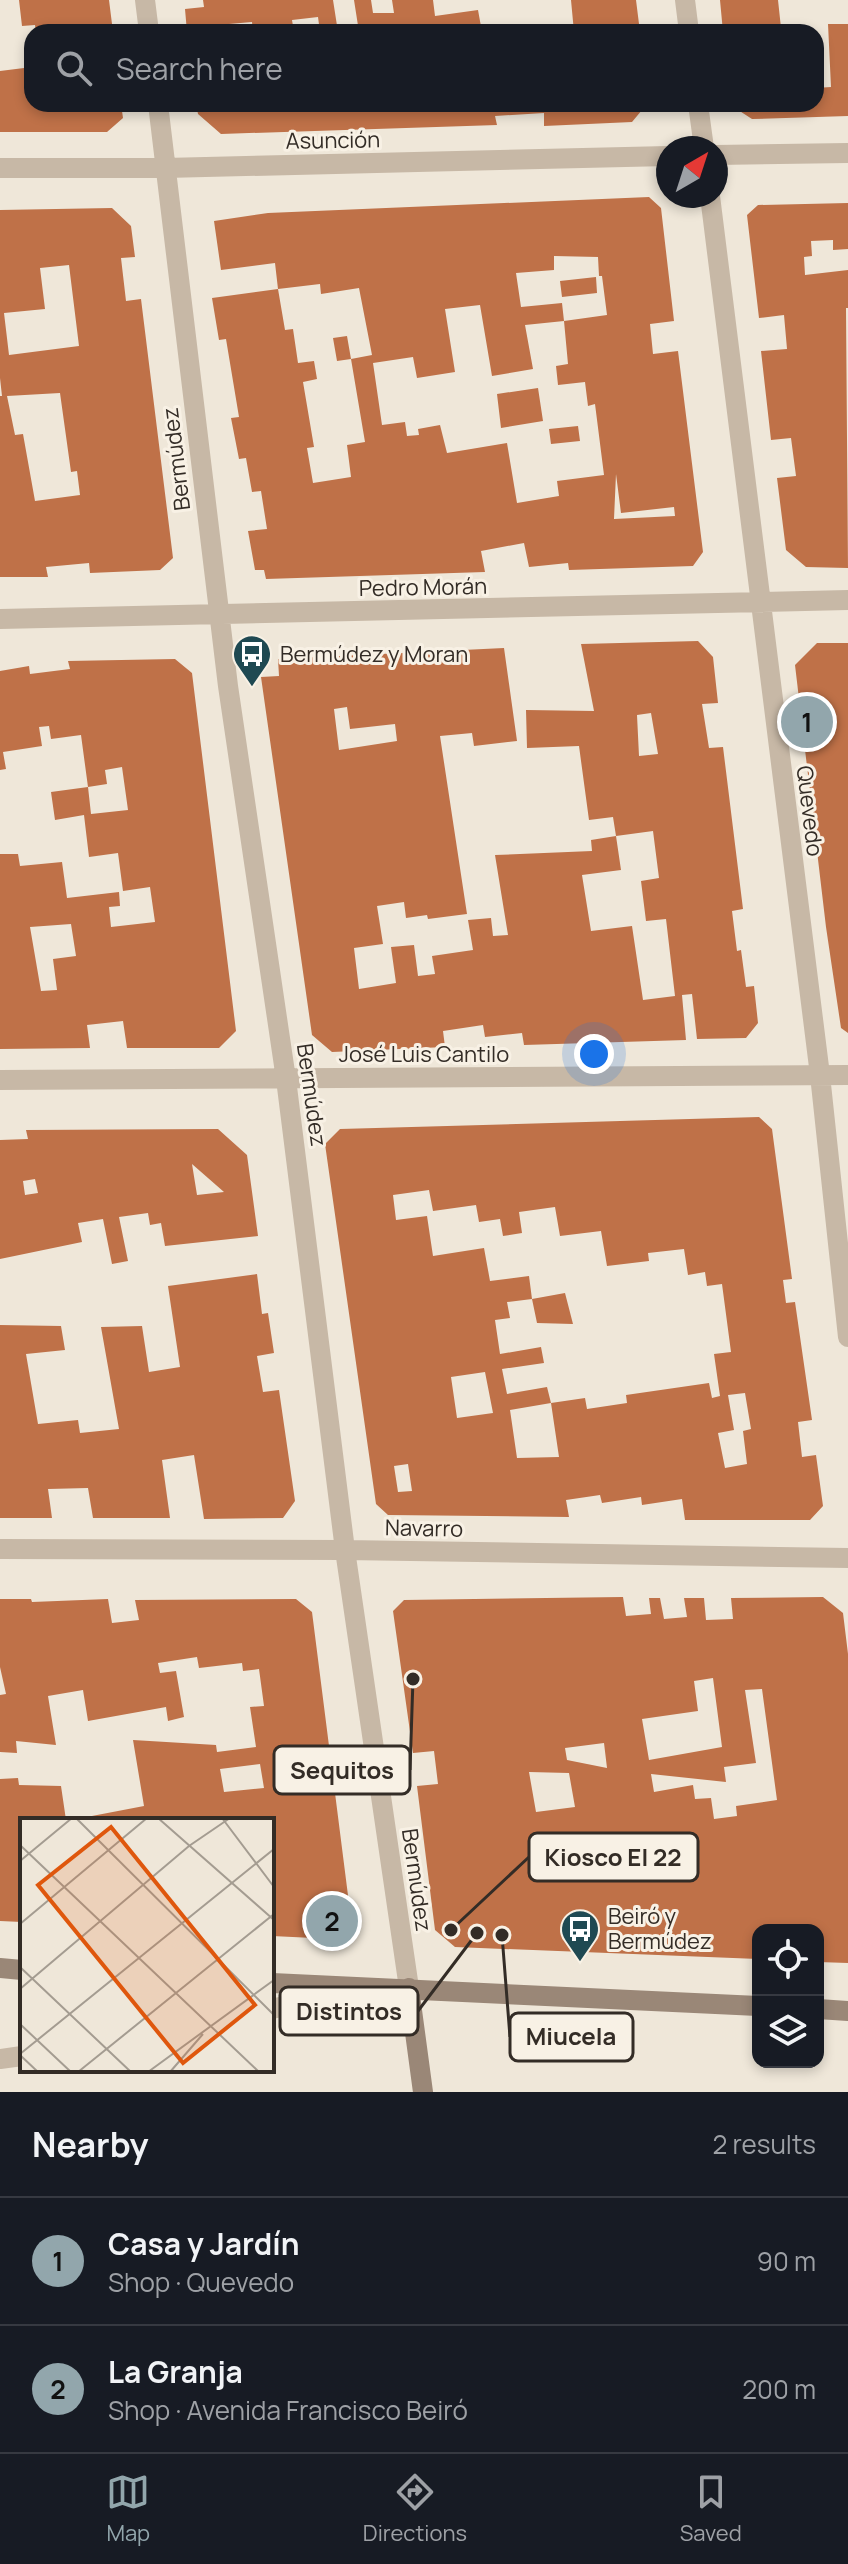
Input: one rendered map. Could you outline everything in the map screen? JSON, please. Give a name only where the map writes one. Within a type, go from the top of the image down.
[{"type":"main road","points":[[0,1968],[20,1970]]},
{"type":"main road","points":[[274,1983],[752,2006]]},
{"type":"main road","name":"Bermúdez","points":[[409,1988],[423,2092]]},
{"type":"main road","points":[[824,2009],[848,2011]]},
{"type":"street","points":[[145,0],[148,24]]},
{"type":"street","points":[[685,0],[688,24]]},
{"type":"street","name":"Bermúdez","points":[[159,112],[219,616],[286,1079],[345,1550],[409,1988]]},
{"type":"street","points":[[699,112],[702,136]]},
{"type":"street","points":[[728,155],[848,153]]},
{"type":"street","name":"Asunción","points":[[0,168],[165,168],[656,156]]},
{"type":"street","name":"Quevedo","points":[[711,208],[820,1075],[848,1337]]},
{"type":"street","name":"Pedro Morán","points":[[0,619],[848,600]]},
{"type":"street","name":"José Luis Cantilo","points":[[0,1080],[848,1075]]},
{"type":"street","name":"Navarro","points":[[0,1549],[345,1550],[848,1558]]},
{"type":"street","points":[[274,2009],[359,1988]]},
{"type":"street","points":[[0,2059],[20,2056]]},
{"type":"building","points":[[19,0],[109,0],[112,24],[22,26]]},
{"type":"building","points":[[203,0],[333,0],[337,24],[319,24],[318,17],[292,20],[293,24],[186,24],[185,9],[204,7]]},
{"type":"building","points":[[354,0],[371,0],[373,13],[394,13],[392,0],[433,0],[435,16],[478,10],[481,24],[358,24]]},
{"type":"building","points":[[571,0],[636,0],[639,24],[573,24]]},
{"type":"building","points":[[720,0],[778,0],[781,24],[722,24]]},
{"type":"building","points":[[828,24],[848,24],[848,116],[752,119],[741,112],[824,112],[824,87],[831,87]]},
{"type":"building","points":[[24,68],[24,112],[122,112],[123,118],[107,132],[0,132],[0,71]]},
{"type":"building","points":[[640,112],[632,122],[544,126],[544,113],[495,116],[497,125],[221,134],[198,114]]},
{"type":"building","points":[[649,197],[656,203],[656,208],[661,208],[674,321],[650,324],[653,354],[678,351],[703,552],[693,566],[569,570],[568,563],[529,567],[524,543],[481,551],[485,572],[266,579],[264,570],[255,570],[248,531],[267,529],[261,491],[252,492],[246,458],[239,459],[231,418],[239,417],[226,339],[219,340],[212,298],[278,289],[275,263],[221,270],[214,221],[268,213]],"holes":[[[554,256],[598,257],[607,315],[564,321],[562,303],[521,307],[516,273],[554,270]],[[320,284],[321,294],[359,288],[372,355],[351,359],[365,442],[347,445],[351,477],[313,483],[307,448],[314,447],[303,382],[317,379],[314,361],[298,363],[293,329],[285,330],[278,289]],[[480,305],[492,376],[533,369],[525,325],[564,321],[568,364],[556,366],[558,385],[585,382],[588,406],[595,404],[604,475],[557,481],[559,496],[517,503],[507,443],[447,453],[440,425],[418,429],[419,435],[407,436],[405,422],[382,425],[373,363],[413,357],[417,378],[455,372],[445,309]],[[616,474],[621,513],[674,507],[675,516],[614,519]]]},
{"type":"building","points":[[848,203],[848,249],[833,250],[833,240],[811,241],[812,256],[804,257],[805,275],[848,270],[848,568],[806,567],[786,550],[777,478],[796,476],[791,438],[771,440],[761,351],[787,349],[784,315],[759,318],[747,215],[758,205]]},
{"type":"building","points":[[112,208],[131,226],[135,257],[121,258],[126,301],[141,299],[173,558],[160,570],[90,573],[89,563],[46,567],[48,577],[0,577],[0,210]],"holes":[[[69,265],[79,346],[9,355],[4,313],[45,309],[40,268]],[[60,393],[71,472],[77,471],[80,495],[35,501],[23,434],[15,435],[7,396]]]},
{"type":"building","points":[[596,277],[597,293],[562,297],[560,281]]},
{"type":"building","points":[[347,336],[351,359],[337,361],[333,338]]},
{"type":"building","points":[[538,388],[543,421],[501,428],[497,394]]},
{"type":"building","points":[[578,426],[580,441],[551,444],[549,429]]},
{"type":"building","points":[[698,641],[713,657],[718,703],[702,704],[709,748],[723,747],[743,909],[732,911],[737,951],[741,950],[746,987],[754,986],[758,1023],[746,1038],[697,1039],[692,994],[682,995],[686,1040],[524,1045],[522,1033],[485,1037],[483,1025],[443,1031],[445,1047],[332,1052],[312,1035],[261,677],[279,676],[278,659],[504,648],[517,741],[474,746],[472,733],[440,736],[467,914],[428,919],[427,915],[406,918],[404,902],[377,906],[383,944],[354,948],[359,989],[396,983],[391,947],[414,945],[418,976],[435,974],[432,956],[473,950],[468,920],[491,918],[493,936],[508,935],[495,855],[592,851],[591,840],[616,836],[613,817],[589,820],[579,746],[527,748],[526,710],[594,711],[581,644]],"holes":[[[347,707],[350,729],[395,724],[397,741],[339,750],[334,709]],[[651,713],[658,754],[639,756],[637,715]],[[653,831],[659,878],[641,881],[646,921],[666,919],[675,996],[643,1000],[632,926],[591,931],[582,875],[621,870],[616,836]]]},
{"type":"building","points":[[817,643],[848,643],[848,1033],[841,1028],[826,927],[795,665]]},
{"type":"building","points":[[175,659],[192,673],[236,1031],[219,1048],[127,1048],[123,1021],[87,1025],[90,1048],[0,1049],[0,854],[18,854],[20,866],[62,862],[67,898],[119,892],[120,906],[109,907],[111,927],[155,922],[150,887],[123,891],[118,853],[89,857],[84,815],[55,820],[51,792],[88,787],[81,735],[51,739],[49,726],[39,727],[42,746],[3,752],[6,769],[0,770],[0,671],[29,666],[30,674],[70,669],[68,661]],"holes":[[[122,767],[128,810],[91,814],[88,787],[107,784],[105,770]],[[71,924],[76,956],[53,959],[57,990],[41,991],[30,927]]]},
{"type":"building","points":[[759,1117],[772,1129],[792,1279],[783,1280],[786,1303],[795,1302],[812,1420],[798,1422],[802,1457],[816,1455],[823,1506],[810,1520],[685,1520],[682,1499],[642,1505],[641,1497],[602,1503],[600,1495],[566,1500],[569,1517],[388,1515],[376,1504],[325,1144],[340,1129]],"holes":[[[429,1190],[433,1211],[476,1205],[479,1222],[500,1219],[503,1236],[522,1233],[519,1212],[555,1207],[560,1236],[601,1231],[607,1266],[649,1261],[648,1253],[684,1249],[688,1275],[705,1272],[707,1286],[722,1284],[731,1352],[714,1354],[720,1396],[712,1398],[709,1383],[626,1395],[627,1403],[587,1409],[585,1398],[551,1403],[547,1387],[507,1394],[502,1369],[544,1363],[541,1347],[500,1354],[495,1320],[510,1318],[507,1302],[532,1299],[529,1276],[490,1281],[484,1248],[433,1256],[427,1216],[396,1220],[393,1195]],[[485,1372],[493,1413],[457,1418],[451,1377]],[[745,1393],[751,1429],[743,1431],[747,1464],[725,1468],[718,1433],[734,1430],[728,1395]],[[551,1403],[559,1457],[517,1458],[510,1410]],[[408,1464],[412,1491],[398,1492],[394,1466]]]},
{"type":"building","points":[[218,1129],[247,1155],[258,1236],[165,1246],[161,1223],[150,1225],[148,1213],[119,1217],[128,1261],[112,1264],[103,1219],[78,1223],[82,1242],[0,1259],[0,1140],[28,1139],[26,1130]],"holes":[[[192,1164],[224,1192],[197,1195]],[[35,1179],[38,1193],[25,1195],[23,1181]]]},
{"type":"building","points":[[257,1274],[262,1314],[268,1313],[274,1353],[257,1356],[263,1392],[279,1390],[295,1501],[283,1518],[204,1519],[194,1455],[162,1460],[170,1518],[93,1518],[88,1488],[48,1489],[52,1518],[0,1518],[0,1325],[61,1326],[65,1350],[26,1354],[38,1424],[78,1420],[80,1433],[119,1429],[101,1327],[142,1326],[149,1372],[180,1367],[168,1286]]},
{"type":"building","points":[[565,1293],[573,1324],[537,1323],[532,1299]]},
{"type":"building","points":[[623,1597],[626,1616],[651,1614],[649,1598],[660,1598],[664,1619],[687,1617],[684,1598],[704,1598],[706,1620],[733,1619],[731,1598],[823,1597],[843,1613],[848,1654],[848,1963],[824,1962],[824,1924],[752,1924],[752,1959],[455,1947],[435,1930],[417,1786],[438,1784],[434,1751],[413,1753],[393,1611],[404,1600]],"holes":[[[713,1678],[722,1747],[649,1760],[642,1719],[698,1711],[694,1681]],[[762,1689],[777,1800],[736,1806],[737,1816],[714,1819],[711,1798],[695,1799],[693,1785],[654,1792],[651,1774],[726,1782],[724,1767],[756,1763],[745,1690]],[[604,1743],[607,1768],[567,1760],[565,1748]],[[529,1772],[569,1773],[575,1807],[536,1812]]]},
{"type":"building","points":[[0,1599],[31,1599],[32,1602],[108,1599],[112,1623],[139,1620],[135,1600],[296,1599],[312,1612],[351,1919],[334,1939],[274,1936],[274,1818],[81,1818],[144,1806],[133,1740],[216,1745],[217,1752],[256,1747],[250,1707],[264,1706],[259,1669],[243,1671],[242,1663],[199,1668],[197,1657],[158,1663],[160,1673],[176,1671],[184,1717],[168,1721],[166,1707],[88,1721],[83,1690],[48,1696],[56,1745],[16,1741],[17,1753],[0,1752],[0,1695],[6,1694],[0,1667]],"holes":[[[260,1764],[264,1788],[224,1792],[220,1769]]]},
{"type":"building","points":[[18,1778],[19,1785],[61,1786],[66,1818],[20,1818],[20,1922],[0,1921],[0,1779]]},
{"type":"place","name":"Bermúdez y Moran","points":[[252,688]]},
{"type":"place","name":"Casa y Jardín","points":[[807,722]]},
{"type":"place","name":"Sequitos","points":[[413,1679]]},
{"type":"place","name":"La Granja","points":[[332,1921]]},
{"type":"place","name":"Kiosco El 22","points":[[451,1930]]},
{"type":"place","name":"Distintos","points":[[477,1933]]},
{"type":"place","name":"Miucela","points":[[502,1935]]},
{"type":"place","name":"Beiró y Bermúdez","points":[[580,1963]]}]
